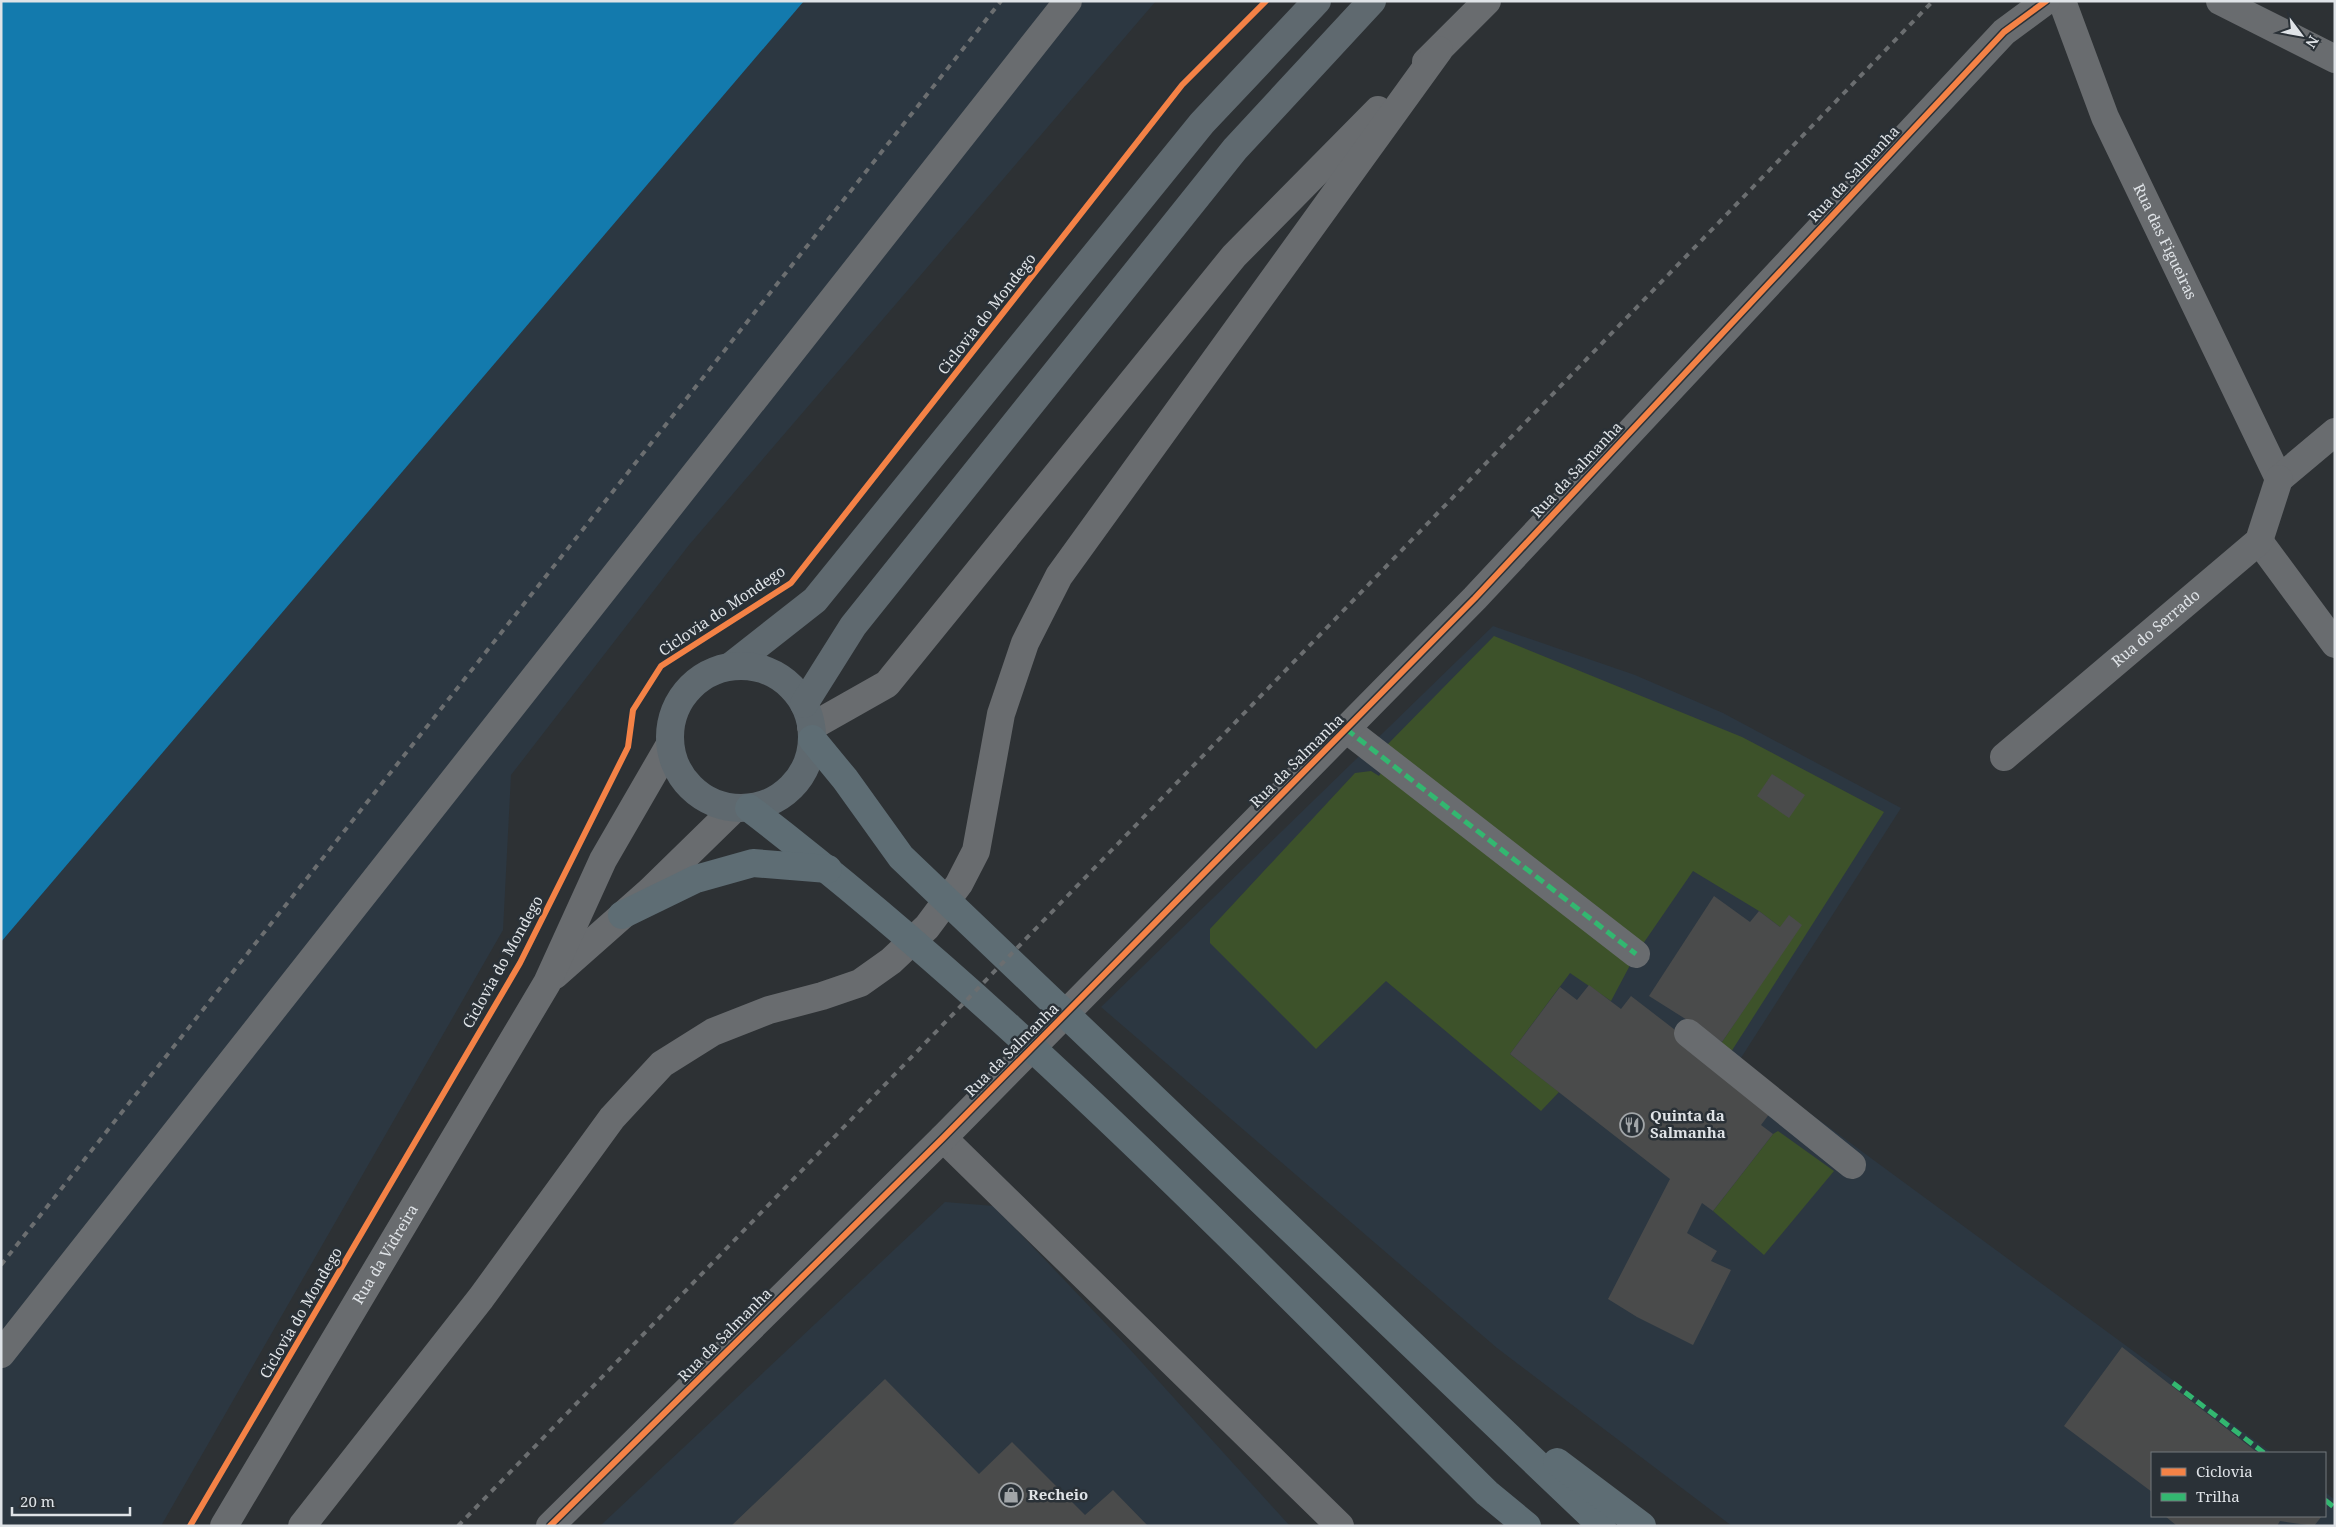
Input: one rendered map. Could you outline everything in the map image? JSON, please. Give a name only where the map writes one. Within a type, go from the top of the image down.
[{"type":"highway","points":[[809,723],[845,779],[901,857],[1460,1388],[1602,1526]]},
{"type":"highway","points":[[742,808],[828,868],[1097,1106],[1487,1493],[1527,1526]]},
{"type":"highway","points":[[622,915],[696,879],[753,863],[828,868]]},
{"type":"highway","points":[[1460,1388],[1642,1526]]},
{"type":"highway","points":[[1487,1493],[1511,1526]]},
{"type":"main road","points":[[1317,1],[1202,122],[815,600],[731,666],[710,673],[691,685],[678,703],[670,724],[669,746],[677,769],[691,789],[711,803],[742,808],[768,803],[786,792],[800,777],[808,759],[809,723],[853,626],[1235,148],[1372,1]]},
{"type":"main road","points":[[731,666],[753,667],[773,674],[791,686],[809,723]]},
{"type":"street","points":[[1,1354],[1068,1]]},
{"type":"street","points":[[809,723],[887,684],[1234,256],[1487,1]]},
{"type":"street","name":"Rua da Salmanha","points":[[550,1526],[943,1138],[1475,598],[2004,32],[2046,1]]},
{"type":"street","name":"Rua das Figueiras","points":[[2062,1],[2105,117],[2279,479]]},
{"type":"street","points":[[2220,1],[2335,59]]},
{"type":"street","points":[[302,1526],[481,1298],[612,1118],[662,1064],[713,1032],[769,1010],[822,996],[860,983],[891,961],[927,927],[959,884],[976,851],[1001,714],[1025,644],[1059,576],[1439,50]]},
{"type":"street","points":[[2335,432],[2279,479],[2258,541],[2335,644]]},
{"type":"street","name":"Rua do Serrado","points":[[2004,757],[2258,541]]},
{"type":"street","points":[[1346,729],[1636,954]]},
{"type":"street","points":[[547,983],[603,860],[669,746]]},
{"type":"street","points":[[547,983],[742,808]]},
{"type":"street","name":"Rua da Vidreira","points":[[224,1526],[547,983]]},
{"type":"street","points":[[1688,1033],[1852,1165]]},
{"type":"street","points":[[943,1138],[1340,1526]]},
{"type":"shaded area","points":[[804,1],[1156,1],[689,545],[511,775],[503,930],[161,1526],[1,1526],[1,942]]},
{"type":"shaded area","points":[[1493,626],[1635,675],[1723,713],[1901,808],[1739,1061],[2271,1452],[2151,1452],[2151,1517],[2326,1517],[2326,1493],[2335,1500],[2335,1526],[1732,1526],[1497,1348],[1101,1007]]},
{"type":"shaded area","points":[[945,1202],[994,1206],[1126,1345],[1290,1526],[600,1526]]},
{"type":"green space","points":[[1494,636],[1742,737],[1884,812],[1731,1052],[1722,1045],[1722,1042],[1787,945],[1780,927],[1759,911],[1693,871],[1636,954],[1611,1001],[1570,973],[1510,1054],[1559,1092],[1541,1111],[1386,981],[1316,1049],[1210,943],[1210,929],[1355,773],[1371,771],[1379,776],[1394,753],[1386,746]]},
{"type":"green space","points":[[1778,1131],[1834,1171],[1764,1255],[1713,1211],[1773,1134]]},
{"type":"water","points":[[1,1],[804,1],[1,942]]},
{"type":"building","points":[[1772,774],[1805,795],[1789,818],[1757,796]]},
{"type":"building","points":[[1714,896],[1750,922],[1759,911],[1780,927],[1789,915],[1802,925],[1722,1042],[1649,996]]},
{"type":"building","points":[[1589,985],[1621,1009],[1631,996],[1718,1063],[1770,1113],[1761,1125],[1773,1134],[1713,1211],[1702,1203],[1687,1233],[1717,1251],[1711,1261],[1731,1270],[1693,1345],[1637,1317],[1608,1299],[1670,1179],[1510,1054],[1560,987],[1577,1000]]},
{"type":"building","points":[[2122,1347],[2257,1452],[2151,1452],[2151,1491],[2064,1426]]},
{"type":"building","points":[[885,1379],[979,1474],[1012,1442],[1085,1515],[1113,1490],[1148,1526],[731,1526]]},
{"type":"building","points":[[2166,1517],[2321,1517],[2314,1526],[2280,1521],[2277,1526],[2177,1526]]},
{"type":"railway","points":[[1,1265],[1001,1]]},
{"type":"railway","points":[[458,1526],[1933,1]]},
{"type":"marked path","points":[[1346,729],[1636,954]]},
{"type":"marked path","points":[[2173,1383],[2263,1452]]},
{"type":"marked path","points":[[2326,1501],[2335,1508]]},
{"type":"cycle path","name":"Ciclovia do Mondego","points":[[190,1526],[520,963],[628,747],[633,710],[661,666],[791,583],[1182,85],[1266,1]]},
{"type":"cycle path","points":[[550,1526],[943,1138],[1475,598],[2004,32],[2046,1]]},
{"type":"place","name":"Quinta da Salmanha","points":[[1632,1125]]},
{"type":"place","name":"Recheio","points":[[1011,1495]]}]
